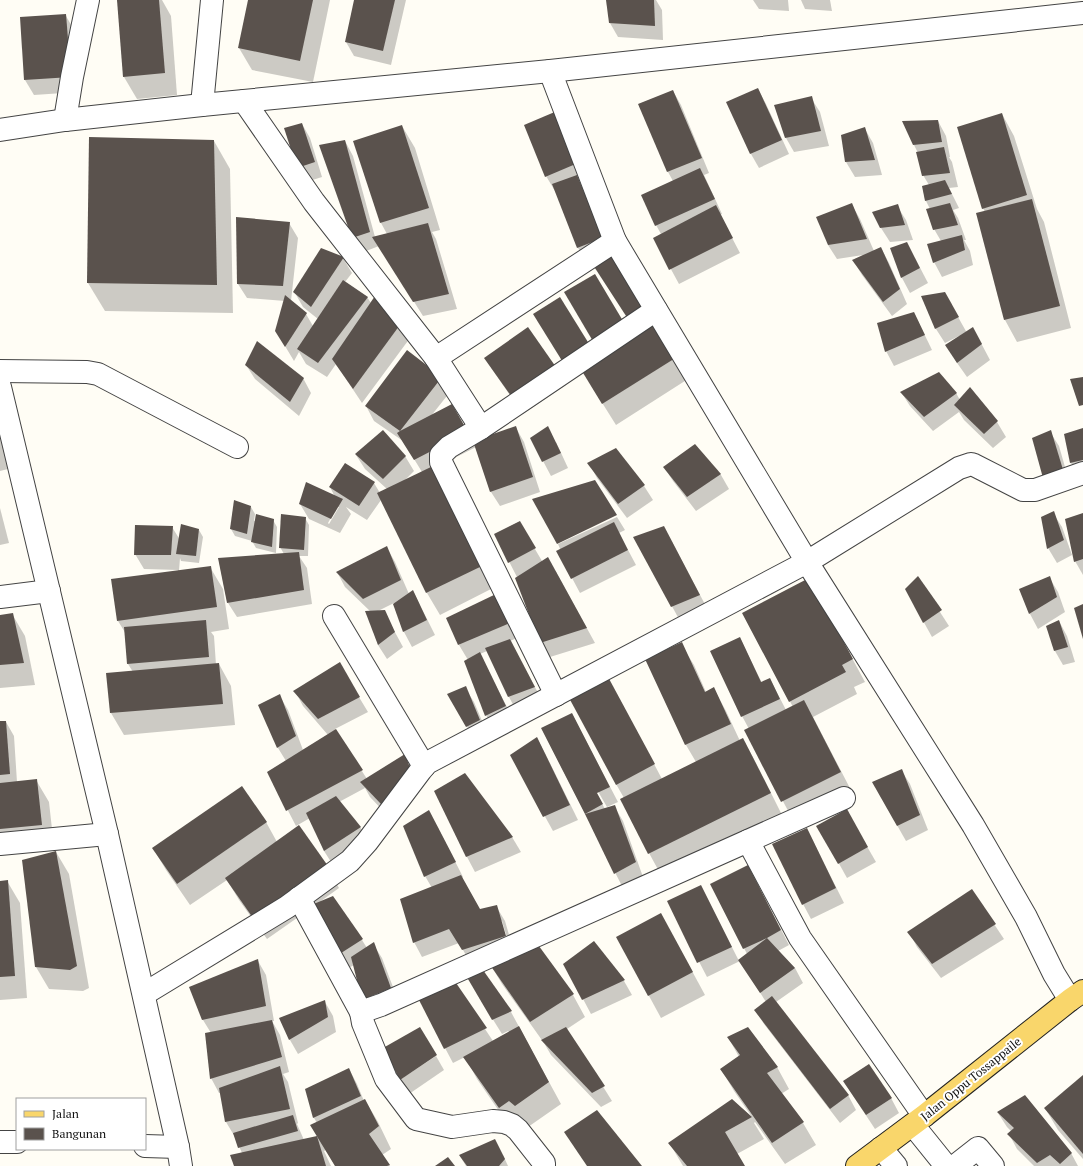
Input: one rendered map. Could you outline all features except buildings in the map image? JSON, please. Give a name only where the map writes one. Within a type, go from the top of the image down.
[{"type":"main road","name":"Jalan Oppu Tossappaile","points":[[857,1166],[919,1120],[1076,995]]},
{"type":"street","points":[[65,120],[72,77],[88,0]]},
{"type":"street","points":[[202,104],[212,0]]},
{"type":"street","points":[[0,130],[65,120],[202,104],[550,71],[1083,13]]},
{"type":"street","points":[[550,71],[615,240],[807,562],[973,825],[1026,918],[1054,974],[1076,995]]},
{"type":"street","points":[[244,101],[314,202],[436,358],[481,428]]},
{"type":"street","points":[[436,358],[615,240]]},
{"type":"street","points":[[556,695],[441,462],[441,455],[445,450],[481,428],[656,310]]},
{"type":"street","points":[[0,371],[86,372],[98,374],[237,447]]},
{"type":"street","points":[[0,387],[107,834],[180,1156],[146,1146]]},
{"type":"street","points":[[144,994],[287,907],[350,861],[359,852],[424,766],[807,562],[959,468],[971,464],[1023,490],[1035,490],[1083,474]]},
{"type":"street","points":[[0,597],[49,591]]},
{"type":"street","points":[[334,616],[424,766]]},
{"type":"street","points":[[361,1012],[381,1005],[844,798]]},
{"type":"street","points":[[0,844],[107,834]]},
{"type":"street","points":[[748,841],[800,938],[919,1120],[946,1166]]},
{"type":"street","points":[[299,898],[361,1012],[363,1023],[386,1079],[416,1119],[452,1127],[493,1120],[512,1125],[518,1130],[544,1163],[544,1166]]},
{"type":"street","points":[[0,1142],[16,1142]]},
{"type":"street","points":[[881,1148],[896,1166]]},
{"type":"street","points":[[955,1166],[978,1148],[993,1166]]}]
